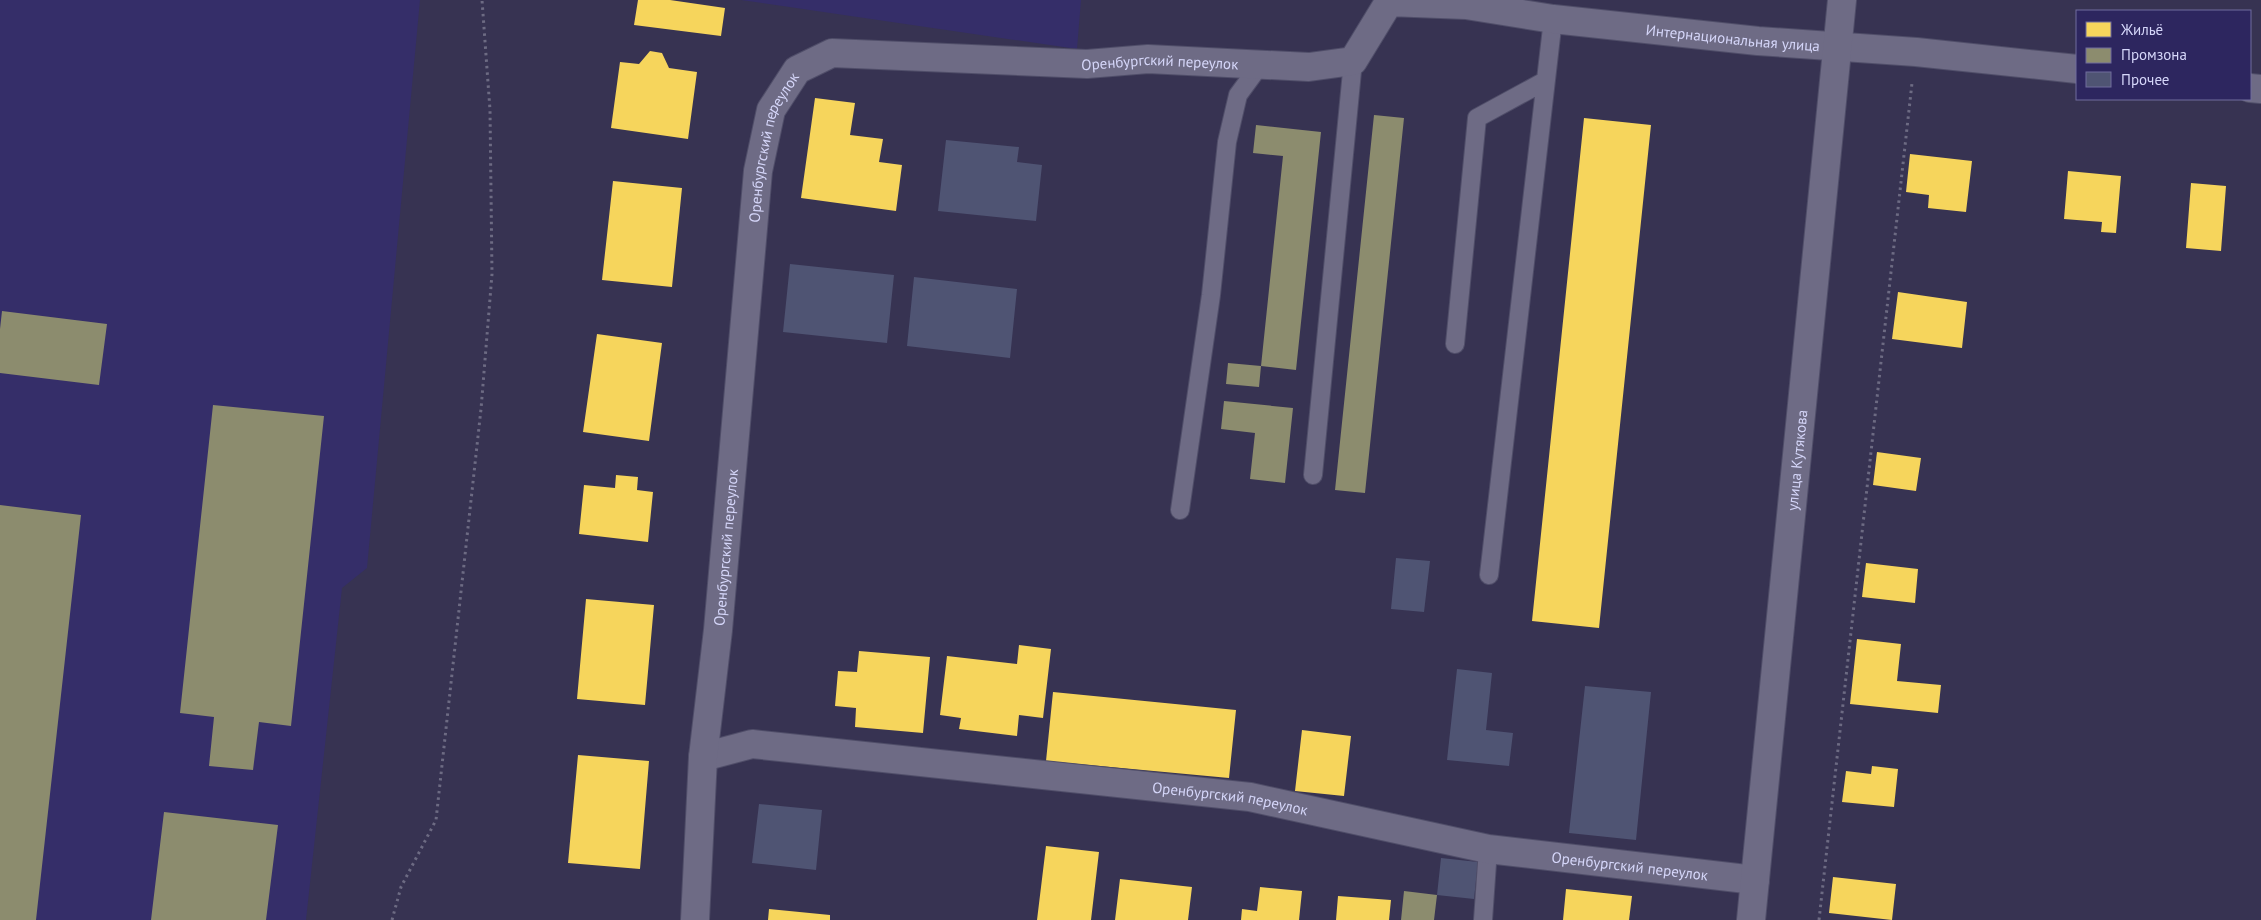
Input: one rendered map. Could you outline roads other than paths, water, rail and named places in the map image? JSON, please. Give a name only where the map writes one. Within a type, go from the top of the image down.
[{"type":"street","name":"улица Кутякова","points":[[1751,920],[1836,45],[1842,0]]},
{"type":"street","name":"Интернациональная улица","points":[[1382,1],[1466,5],[1553,18],[1758,41],[1916,52],[2076,69]]},
{"type":"street","points":[[1353,62],[1382,1]]},
{"type":"street","name":"Оренбургский переулок","points":[[695,920],[703,757],[718,630],[758,171],[771,110],[797,70],[832,53],[1087,64],[1148,59],[1308,67],[1353,62]]},
{"type":"street","name":"Оренбургский переулок","points":[[703,757],[752,744],[1250,797],[1488,849],[1755,880]]},
{"type":"lane","points":[[1489,575],[1553,18]]},
{"type":"lane","points":[[1313,475],[1353,62]]},
{"type":"lane","points":[[1180,510],[1211,295],[1227,142],[1238,95],[1260,65]]},
{"type":"lane","points":[[1455,344],[1477,118],[1545,81]]},
{"type":"lane","points":[[1483,920],[1488,849]]}]
